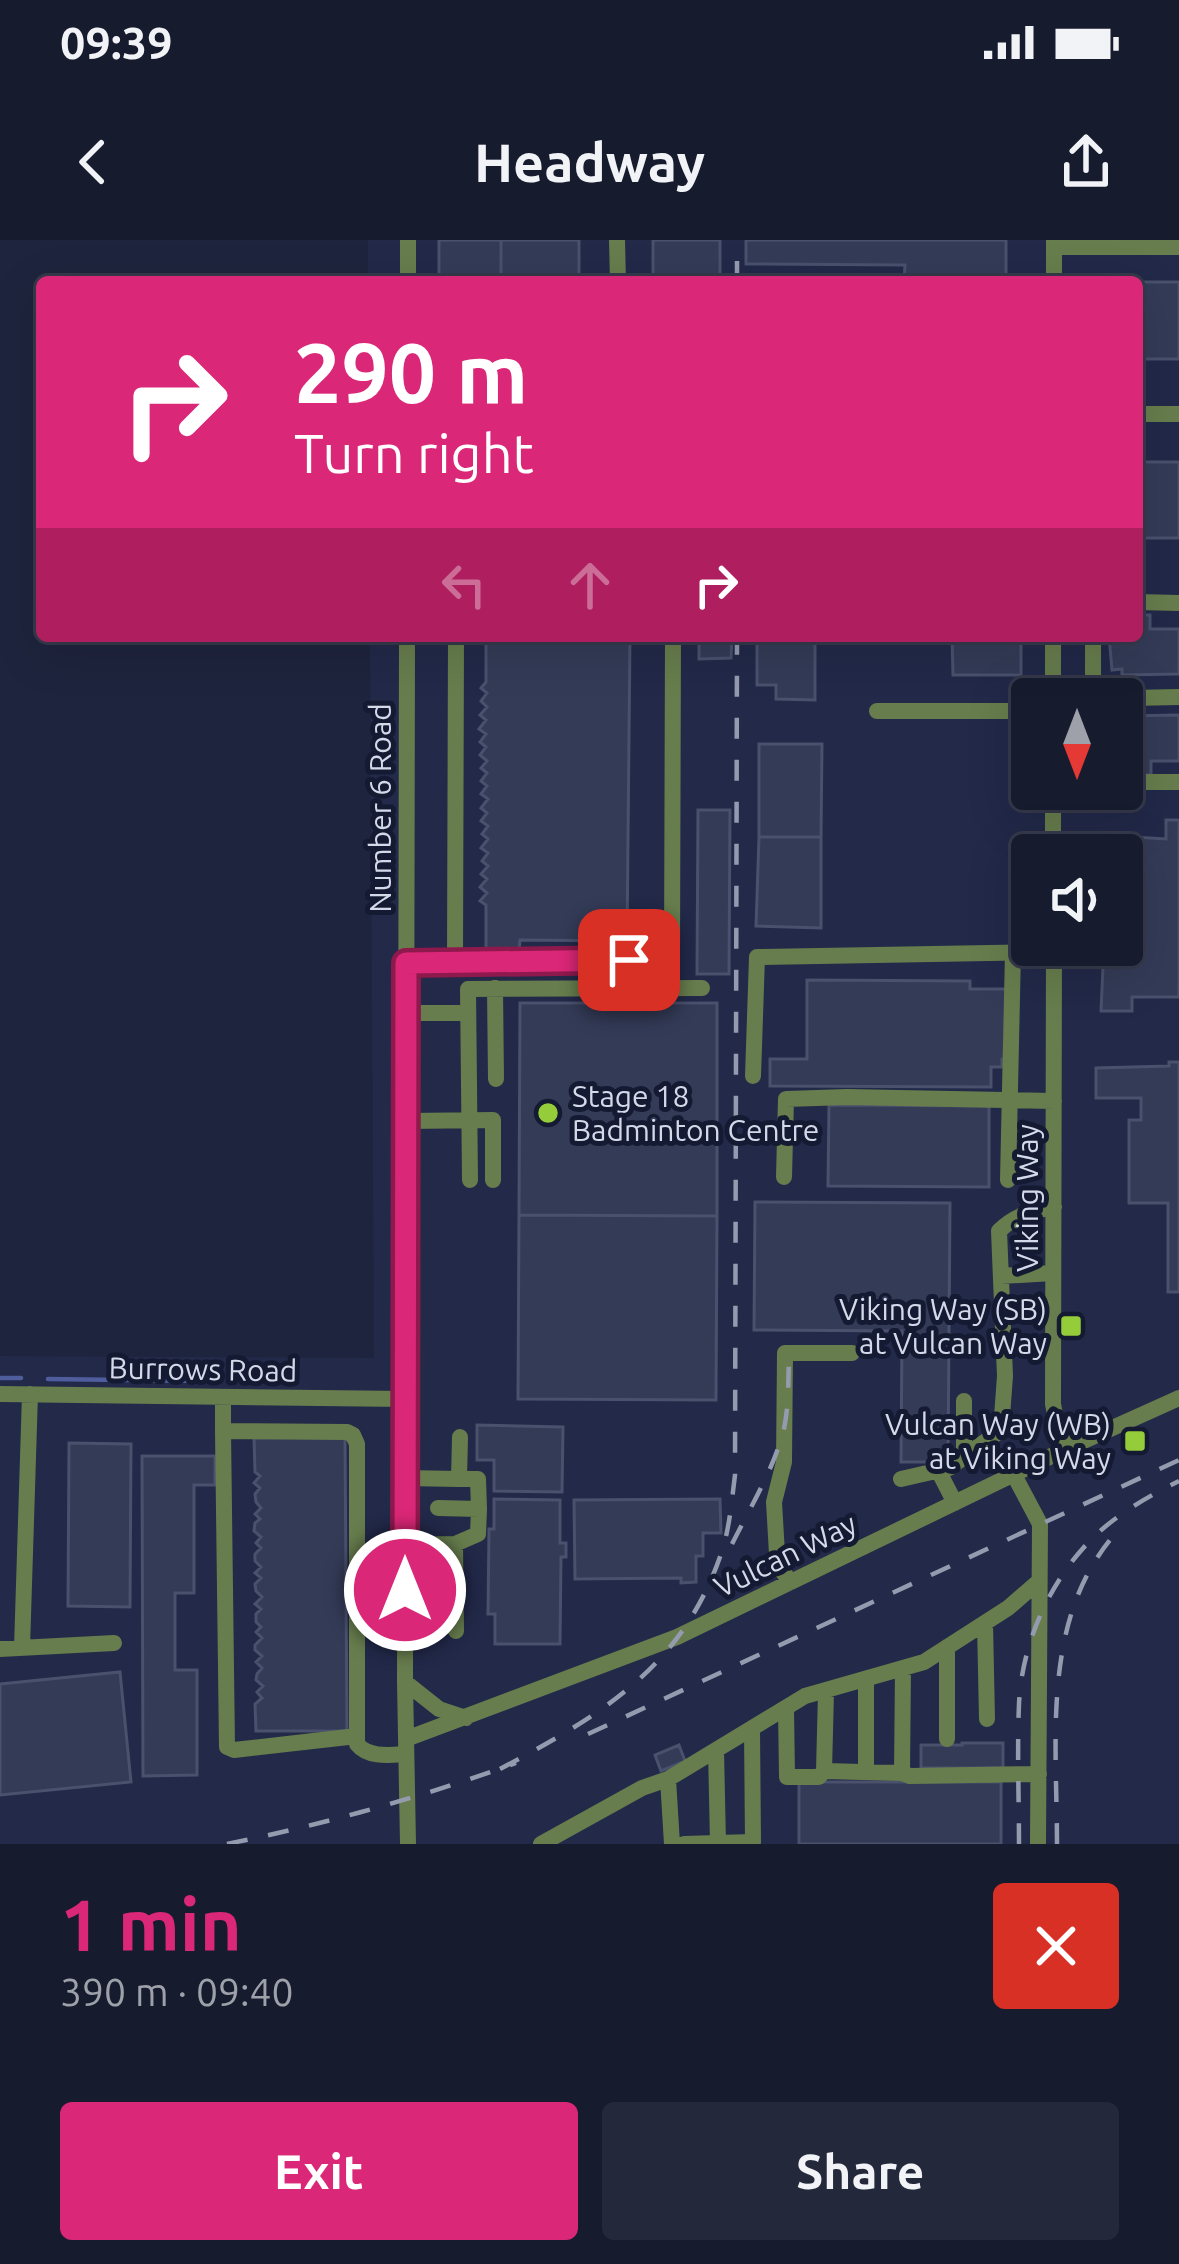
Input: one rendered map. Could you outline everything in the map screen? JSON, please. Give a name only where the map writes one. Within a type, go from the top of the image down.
[{"type":"street","points":[[408,276],[409,240]]},
{"type":"street","points":[[617,240],[618,276]]},
{"type":"street","points":[[1054,276],[1054,243],[1179,247]]},
{"type":"street","points":[[1143,414],[1179,414]]},
{"type":"street","points":[[1143,602],[1179,604]]},
{"type":"street","name":"Number 6 Road","points":[[407,642],[408,1844]]},
{"type":"street","points":[[454,963],[456,642]]},
{"type":"street","points":[[406,963],[672,959],[673,642]]},
{"type":"street","points":[[1053,642],[1053,678]]},
{"type":"street","points":[[1091,678],[1093,642]]},
{"type":"street","points":[[1143,698],[1179,697]]},
{"type":"street","points":[[877,711],[1011,711]]},
{"type":"street","points":[[1143,782],[1179,782]]},
{"type":"street","points":[[753,1076],[757,957],[1011,952]]},
{"type":"street","points":[[1008,1180],[1013,966]]},
{"type":"street","name":"Viking Way","points":[[1054,966],[1054,1404],[1068,1448]]},
{"type":"street","points":[[470,1180],[468,988],[702,988]]},
{"type":"street","points":[[495,988],[496,1079]]},
{"type":"street","points":[[406,1013],[468,1013]]},
{"type":"street","points":[[784,1177],[786,1099],[1054,1101]]},
{"type":"street","points":[[406,1121],[493,1120],[494,1180]]},
{"type":"street","points":[[901,1479],[949,1468],[1001,1430],[999,1231],[1031,1211],[1054,1208]]},
{"type":"street","points":[[1001,1276],[1054,1273]]},
{"type":"street","points":[[791,1582],[777,1554],[774,1502],[784,1462],[785,1353],[852,1353]]},
{"type":"street","name":"Burrows Road","points":[[0,1394],[405,1399]]},
{"type":"street","points":[[22,1648],[29,1394]]},
{"type":"street","points":[[223,1396],[227,1747],[357,1736]]},
{"type":"street","name":"Vulcan Way","points":[[406,1747],[467,1718],[677,1637],[1179,1398]]},
{"type":"street","points":[[964,1401],[964,1456]]},
{"type":"street","points":[[223,1431],[353,1435],[357,1444],[357,1744],[375,1754],[406,1747]]},
{"type":"street","points":[[459,1479],[460,1437]]},
{"type":"street","points":[[938,1470],[956,1503]]},
{"type":"street","points":[[1014,1474],[1040,1524],[1037,1844]]},
{"type":"street","points":[[405,1478],[478,1479],[479,1509],[478,1534],[455,1544],[405,1545]]},
{"type":"street","points":[[438,1508],[479,1509]]},
{"type":"street","points":[[455,1544],[455,1631]]},
{"type":"street","points":[[541,1844],[642,1788],[668,1779],[805,1696],[924,1661],[1008,1608],[1038,1582]]},
{"type":"street","points":[[986,1623],[986,1719]]},
{"type":"street","points":[[0,1649],[114,1643]]},
{"type":"street","points":[[946,1739],[947,1647]]},
{"type":"street","points":[[902,1773],[903,1668]]},
{"type":"street","points":[[866,1678],[866,1771]]},
{"type":"street","points":[[405,1682],[439,1709],[467,1718]]},
{"type":"street","points":[[786,1708],[787,1778],[819,1778],[824,1771],[826,1692]]},
{"type":"street","points":[[684,1844],[754,1842],[752,1729]]},
{"type":"street","points":[[716,1750],[718,1843]]},
{"type":"street","points":[[824,1771],[1039,1774]]},
{"type":"street","points":[[668,1779],[671,1844]]},
{"type":"shaded area","points":[[368,240],[1179,240],[1179,1844],[0,1844],[0,1356],[374,1358],[370,642],[1143,642],[1143,276],[368,276]]},
{"type":"building","points":[[439,240],[501,240],[501,276],[439,276]]},
{"type":"building","points":[[501,240],[579,240],[579,276],[501,276]]},
{"type":"building","points":[[653,240],[720,240],[720,276],[653,276]]},
{"type":"building","points":[[746,240],[1006,240],[1006,276],[904,276],[905,265],[746,264]]},
{"type":"building","points":[[1143,282],[1179,282],[1179,359],[1143,359]]},
{"type":"building","points":[[1143,462],[1179,462],[1179,538],[1143,538]]},
{"type":"building","points":[[1143,615],[1150,615],[1150,629],[1179,629],[1179,674],[1122,675],[1122,669],[1112,670],[1110,642],[1143,642]]},
{"type":"building","points":[[486,642],[630,642],[627,941],[520,940],[519,953],[486,953],[486,905],[480,901],[487,893],[480,887],[487,879],[481,874],[488,866],[482,861],[488,853],[481,848],[488,839],[482,834],[488,826],[481,821],[487,813],[481,808],[488,799],[481,794],[487,773],[481,768],[487,761],[480,755],[486,734],[479,729],[486,720],[480,715],[487,707],[481,701],[487,693],[481,688],[486,682]]},
{"type":"building","points":[[699,642],[732,642],[731,658],[699,659]]},
{"type":"building","points":[[757,642],[815,642],[815,700],[776,699],[776,685],[757,685]]},
{"type":"building","points":[[952,642],[1021,642],[1021,675],[953,675]]},
{"type":"building","points":[[1179,715],[1179,761],[1151,761],[1151,775],[1143,775],[1143,716]]},
{"type":"building","points":[[759,744],[822,744],[821,837],[759,837]]},
{"type":"building","points":[[698,810],[730,810],[729,974],[697,974]]},
{"type":"building","points":[[1166,820],[1179,820],[1179,997],[1132,997],[1132,1011],[1101,1011],[1103,966],[1143,966],[1143,838],[1166,839]]},
{"type":"building","points":[[759,837],[821,837],[821,928],[756,926]]},
{"type":"building","points":[[807,980],[970,981],[970,989],[1009,989],[1009,1059],[1002,1059],[1002,1067],[991,1067],[991,1087],[770,1086],[770,1059],[807,1059]]},
{"type":"building","points":[[520,1003],[717,1003],[717,1216],[519,1215]]},
{"type":"building","points":[[1169,1062],[1179,1062],[1179,1292],[1168,1292],[1168,1203],[1129,1203],[1129,1120],[1141,1120],[1141,1098],[1096,1098],[1096,1068],[1169,1066]]},
{"type":"building","points":[[829,1105],[989,1106],[989,1187],[828,1186]]},
{"type":"building","points":[[755,1202],[950,1203],[948,1462],[901,1462],[902,1331],[754,1330]]},
{"type":"building","points":[[519,1215],[717,1216],[716,1400],[518,1399]]},
{"type":"building","points":[[477,1425],[563,1427],[562,1492],[494,1491],[494,1460],[477,1460]]},
{"type":"building","points":[[345,1437],[347,1731],[256,1731],[255,1704],[262,1698],[257,1692],[263,1686],[256,1680],[262,1668],[256,1662],[262,1656],[255,1645],[262,1638],[256,1632],[261,1627],[256,1614],[261,1609],[255,1604],[262,1597],[255,1584],[261,1578],[255,1573],[261,1567],[255,1554],[261,1548],[256,1543],[261,1537],[254,1531],[260,1519],[255,1514],[261,1508],[255,1494],[260,1488],[254,1483],[260,1476],[255,1472],[254,1438]]},
{"type":"building","points":[[69,1443],[131,1444],[130,1607],[68,1606]]},
{"type":"building","points":[[142,1456],[215,1456],[215,1485],[194,1485],[194,1593],[175,1593],[175,1670],[197,1670],[197,1775],[143,1776]]},
{"type":"building","points":[[494,1499],[560,1500],[560,1543],[566,1543],[566,1557],[561,1557],[560,1644],[495,1644],[495,1614],[488,1614]]},
{"type":"building","points":[[720,1499],[721,1533],[703,1533],[703,1556],[696,1556],[696,1582],[681,1583],[681,1578],[575,1579],[574,1500]]},
{"type":"building","points":[[120,1672],[131,1782],[0,1795],[0,1684]]},
{"type":"building","points":[[1003,1743],[1003,1768],[921,1768],[921,1745]]},
{"type":"building","points":[[679,1745],[685,1761],[661,1771],[655,1755]]},
{"type":"building","points":[[799,1782],[1001,1782],[1001,1844],[799,1844]]},
{"type":"waterway","points":[[0,1378],[21,1378]]},
{"type":"waterway","points":[[48,1379],[200,1381]]},
{"type":"railway","points":[[737,240],[737,276]]},
{"type":"railway","points":[[500,1769],[606,1706],[663,1655],[707,1589],[727,1530],[735,1475],[737,642]]},
{"type":"railway","points":[[732,1544],[783,1433],[789,1358]]},
{"type":"railway","points":[[588,1734],[1179,1460]]},
{"type":"railway","points":[[1019,1844],[1019,1704],[1027,1652],[1047,1601],[1095,1536],[1130,1508],[1179,1481]]},
{"type":"railway","points":[[1057,1844],[1056,1722],[1064,1642],[1091,1567],[1115,1534]]},
{"type":"railway","points":[[227,1844],[373,1809],[516,1763]]},
{"type":"place","name":"Stage 18 Badminton Centre","points":[[548,1113]]},
{"type":"place","name":"Viking Way (SB) at Vulcan Way","points":[[1071,1326]]},
{"type":"place","name":"Vulcan Way (WB) at Viking Way","points":[[1135,1441]]},
{"type":"route","points":[[405,1590],[406,963],[629,960]]}]
